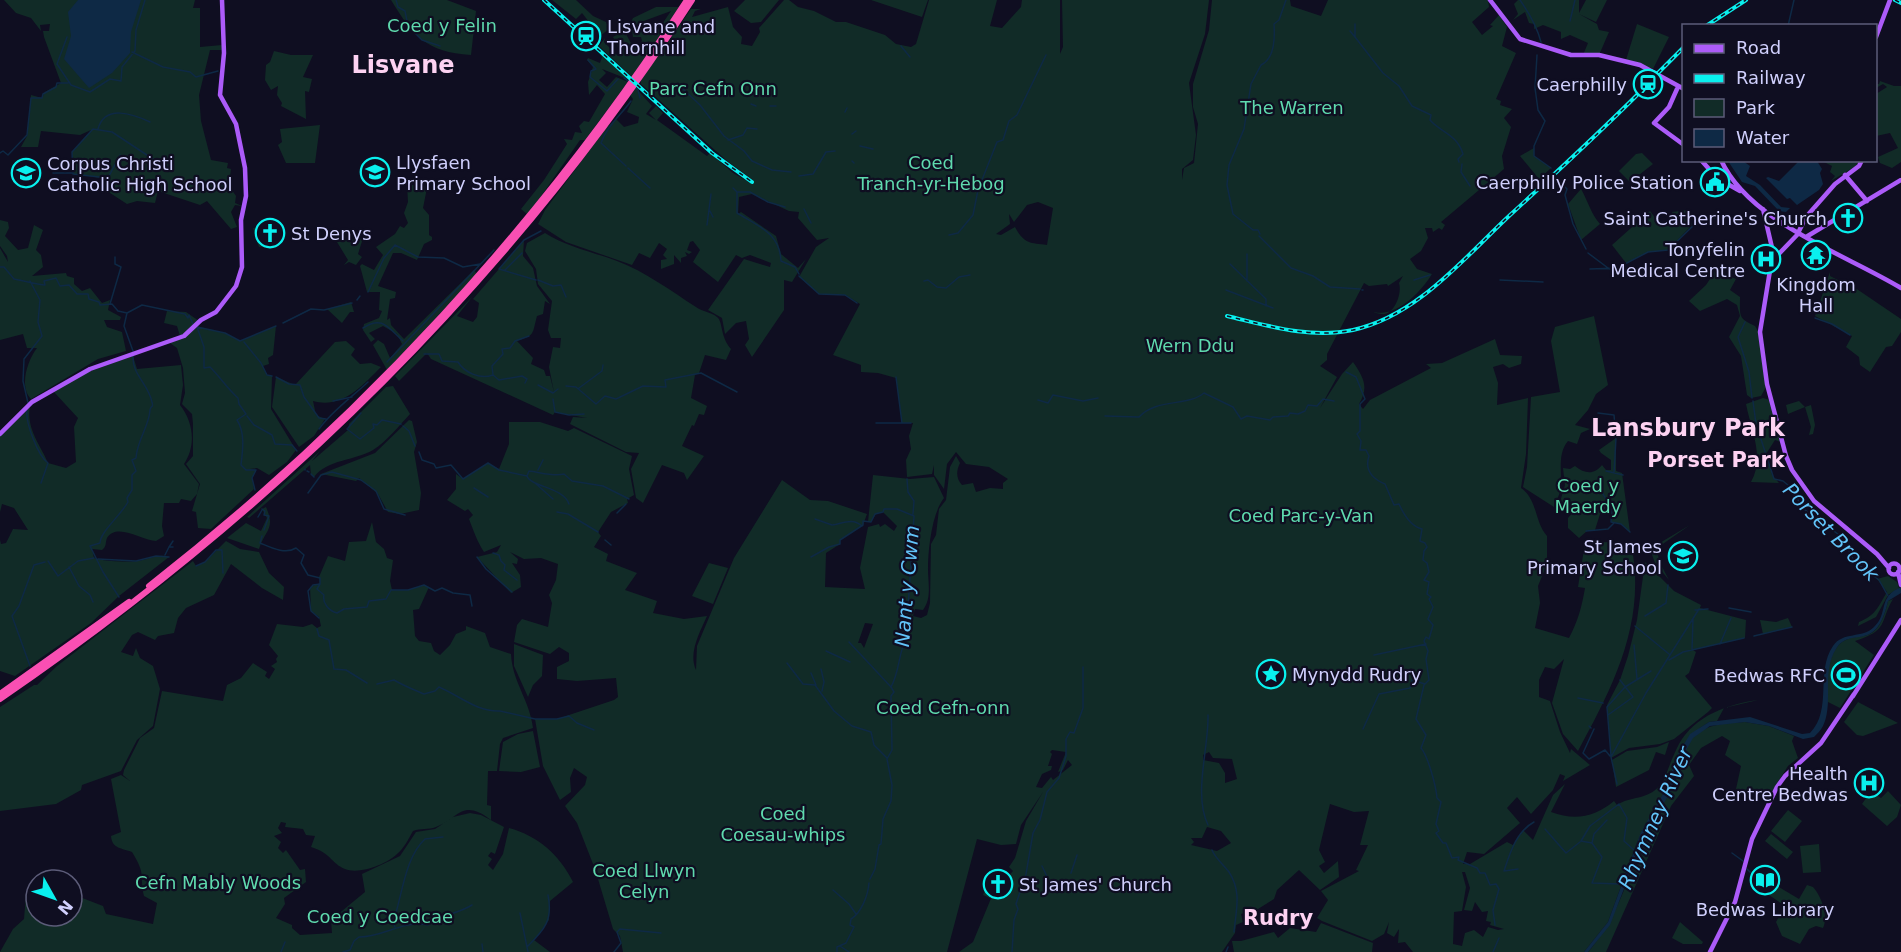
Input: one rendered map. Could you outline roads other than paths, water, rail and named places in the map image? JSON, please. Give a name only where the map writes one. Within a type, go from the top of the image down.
[{"type":"highway","points":[[642,71],[687,0]]},
{"type":"highway","points":[[0,699],[108,622],[211,542],[296,468],[385,379],[519,230],[627,92],[692,0]]},
{"type":"highway","points":[[0,694],[122,608],[192,552],[297,461],[385,379]]},
{"type":"main road","points":[[0,434],[32,402],[90,369],[183,336],[218,310],[238,282],[242,267],[245,166],[236,124],[220,95],[224,53],[222,0]]},
{"type":"main road","points":[[1490,0],[1520,39],[1571,55],[1607,57],[1654,72],[1679,88],[1668,108],[1654,123],[1682,144]]},
{"type":"main road","points":[[1877,32],[1890,0]]},
{"type":"main road","points":[[1703,162],[1715,176],[1748,196]]},
{"type":"main road","points":[[1722,162],[1731,179],[1773,218],[1801,236],[1901,288]]},
{"type":"main road","points":[[1787,227],[1797,227],[1845,175],[1859,166],[1861,162]]},
{"type":"main road","points":[[1845,175],[1867,201]]},
{"type":"main road","points":[[1729,185],[1731,179]]},
{"type":"main road","points":[[1772,262],[1780,251],[1801,236],[1901,180]]},
{"type":"main road","points":[[1763,208],[1766,215],[1765,225],[1773,252],[1766,283],[1760,332],[1767,384],[1786,456],[1792,470],[1814,501],[1890,566],[1898,570]]},
{"type":"main road","points":[[1765,225],[1767,220],[1773,218]]},
{"type":"main road","points":[[1801,236],[1803,221]]},
{"type":"main road","points":[[1773,252],[1780,251]]},
{"type":"main road","points":[[1890,566],[1898,570]]},
{"type":"main road","points":[[1898,570],[1900,584]]},
{"type":"main road","points":[[1710,952],[1735,902],[1752,839],[1779,784],[1821,743],[1901,620]]},
{"type":"water","points":[[78,0],[141,0],[131,32],[130,53],[112,73],[89,88],[64,59],[71,36],[68,12]]},
{"type":"water","points":[[1729,162],[1744,162],[1750,166],[1746,176],[1760,185],[1781,207],[1790,208],[1786,212],[1779,211],[1755,186],[1742,182]]},
{"type":"water","points":[[1798,162],[1818,162],[1822,169],[1820,173],[1823,184],[1819,190],[1797,205],[1790,198],[1787,199],[1766,178],[1779,181]]},
{"type":"water","name":"Rhymney River","points":[[1901,587],[1901,593],[1888,601],[1877,628],[1870,634],[1842,642],[1836,649],[1829,668],[1826,717],[1814,737],[1803,739],[1769,726],[1745,722],[1710,726],[1693,738],[1679,763],[1671,791],[1644,837],[1610,925],[1588,952],[1584,952],[1608,922],[1641,832],[1664,792],[1677,756],[1690,734],[1709,722],[1750,717],[1802,734],[1810,733],[1821,713],[1825,667],[1833,646],[1842,638],[1864,633],[1874,627],[1881,616],[1886,600]]},
{"type":"waterway","points":[[67,37],[57,64],[71,85],[90,92],[110,79],[121,81],[122,67],[135,51],[136,30],[145,0]]},
{"type":"waterway","points":[[396,0],[398,7],[405,11],[408,26],[422,40],[440,46]]},
{"type":"waterway","points":[[1260,234],[1258,230],[1253,230],[1233,214],[1227,185],[1229,165],[1244,129],[1251,84],[1261,65],[1269,58],[1274,42],[1274,24],[1279,20],[1286,0]]},
{"type":"waterway","points":[[1520,0],[1541,42]]},
{"type":"waterway","points":[[1570,21],[1575,0]]},
{"type":"waterway","points":[[1788,24],[1794,0]]},
{"type":"waterway","points":[[1355,24],[1355,37],[1383,73],[1399,86],[1412,106],[1431,115],[1430,120],[1457,142],[1463,154],[1458,159],[1459,162]]},
{"type":"waterway","points":[[1350,31],[1355,37]]},
{"type":"waterway","points":[[901,46],[910,57]]},
{"type":"waterway","points":[[132,52],[163,67],[190,72],[196,77],[218,71]]},
{"type":"waterway","points":[[949,235],[958,233],[973,215],[978,190],[997,142],[1003,140],[1009,121],[1017,115],[1046,55]]},
{"type":"waterway","points":[[1537,55],[1535,88],[1538,110],[1545,121],[1534,146],[1534,156],[1551,168]]},
{"type":"waterway","points":[[588,60],[596,69],[591,71],[590,77],[607,91],[618,79]]},
{"type":"waterway","points":[[624,78],[628,81]]},
{"type":"waterway","points":[[0,153],[3,151],[8,155],[27,135],[31,98],[42,98],[43,94],[56,87],[57,83],[68,83]]},
{"type":"waterway","points":[[634,86],[640,98]]},
{"type":"waterway","points":[[663,96],[680,86],[700,105],[724,136],[744,151],[752,161],[772,170],[791,172]]},
{"type":"waterway","points":[[626,166],[601,143],[610,126],[631,101]]},
{"type":"waterway","points":[[751,104],[756,106]]},
{"type":"waterway","points":[[770,106],[776,106]]},
{"type":"waterway","points":[[845,112],[847,108]]},
{"type":"waterway","points":[[98,129],[107,116],[120,113],[150,122]]},
{"type":"waterway","points":[[728,140],[743,135],[747,128],[757,129]]},
{"type":"waterway","points":[[53,173],[73,173],[72,152],[93,129],[112,132],[159,163]]},
{"type":"waterway","points":[[852,134],[856,131]]},
{"type":"waterway","points":[[860,146],[873,149]]},
{"type":"waterway","points":[[799,176],[813,174],[826,152],[835,151]]},
{"type":"waterway","points":[[73,174],[108,178],[120,155]]},
{"type":"waterway","points":[[1462,164],[1461,172],[1470,186]]},
{"type":"waterway","points":[[628,168],[650,188]]},
{"type":"waterway","points":[[1563,185],[1567,189],[1565,195],[1573,224],[1586,249]]},
{"type":"waterway","points":[[733,188],[737,192],[737,213],[766,231],[777,244],[781,261],[795,267],[799,274]]},
{"type":"waterway","points":[[738,192],[750,192],[768,202],[785,207]]},
{"type":"waterway","points":[[707,225],[711,194]]},
{"type":"waterway","points":[[804,209],[811,223]]},
{"type":"waterway","points":[[710,211],[713,217]]},
{"type":"waterway","points":[[1619,267],[1648,252],[1668,250],[1696,223],[1725,215]]},
{"type":"waterway","points":[[536,280],[499,269],[524,240],[541,231]]},
{"type":"waterway","points":[[1259,236],[1291,268],[1313,276],[1330,287],[1360,289]]},
{"type":"waterway","points":[[368,292],[384,258],[395,245],[418,257],[444,258],[463,267],[480,264]]},
{"type":"waterway","points":[[387,362],[494,250]]},
{"type":"waterway","points":[[505,270],[522,253]]},
{"type":"waterway","points":[[1588,253],[1612,271]]},
{"type":"waterway","points":[[1247,254],[1247,281]]},
{"type":"waterway","points":[[110,304],[121,267],[115,264],[115,257]]},
{"type":"waterway","points":[[1230,264],[1266,299],[1266,306]]},
{"type":"waterway","points":[[0,267],[4,267],[14,279],[34,283],[45,285],[44,281],[56,278],[60,286],[69,285],[77,294],[88,294],[89,299],[99,302],[100,305],[112,304],[118,311],[127,313],[124,326],[133,351]]},
{"type":"waterway","points":[[1590,269],[1617,268]]},
{"type":"waterway","points":[[924,281],[928,280],[937,287],[946,288],[959,277],[970,275]]},
{"type":"waterway","points":[[1414,280],[1430,275]]},
{"type":"waterway","points":[[799,276],[819,294],[845,295],[857,303]]},
{"type":"waterway","points":[[538,280],[553,286],[561,285],[566,297]]},
{"type":"waterway","points":[[1500,280],[1543,282]]},
{"type":"waterway","points":[[28,403],[23,381],[24,359],[42,336],[38,322],[40,300],[30,281]]},
{"type":"waterway","points":[[1226,290],[1273,308]]},
{"type":"waterway","points":[[357,300],[360,296]]},
{"type":"waterway","points":[[283,323],[311,309],[324,310],[352,303]]},
{"type":"waterway","points":[[127,313],[142,305],[185,314],[188,318],[189,315],[193,324]]},
{"type":"waterway","points":[[1815,318],[1832,324],[1850,335]]},
{"type":"waterway","name":"Porset Brook","points":[[1745,322],[1738,337],[1749,372],[1752,398]]},
{"type":"waterway","points":[[363,328],[370,324],[380,323],[403,341]]},
{"type":"waterway","points":[[197,327],[225,333],[240,341],[276,326]]},
{"type":"waterway","points":[[197,327],[204,347],[204,368],[210,367],[214,371],[238,398],[246,414],[237,420],[242,435],[241,465],[246,470],[256,470],[252,478],[255,490]]},
{"type":"waterway","points":[[493,375],[492,366],[503,354],[502,349],[510,348],[515,341],[529,336]]},
{"type":"waterway","points":[[244,342],[261,363],[267,375],[272,376]]},
{"type":"waterway","points":[[424,354],[439,354],[442,361],[458,362],[468,372],[478,376],[493,375],[499,380],[522,376],[527,379],[525,383]]},
{"type":"waterway","points":[[119,597],[90,546],[100,543],[103,534],[128,502],[127,498],[132,490],[132,475],[136,471],[132,460],[136,458],[138,445],[153,405],[135,369],[133,356]]},
{"type":"waterway","points":[[579,388],[602,371],[603,365]]},
{"type":"waterway","points":[[1346,372],[1356,377],[1365,399],[1360,404],[1360,431],[1357,434],[1361,441],[1360,450],[1366,450],[1369,456],[1369,470],[1373,477],[1385,484],[1394,505],[1399,504],[1411,522],[1422,529],[1420,541],[1427,547],[1423,560],[1427,563],[1429,572],[1424,580],[1429,582],[1427,594],[1431,597],[1429,599],[1433,607],[1428,619],[1433,625],[1429,639],[1426,637],[1424,641],[1428,651],[1426,659],[1429,680],[1424,685],[1416,719],[1426,735],[1421,748],[1431,772],[1437,798],[1441,802],[1436,824],[1439,831],[1436,833],[1443,843],[1446,843],[1452,858],[1459,857],[1458,860],[1477,868],[1480,873],[1485,873],[1490,885],[1496,884],[1499,889],[1493,910],[1495,925]]},
{"type":"waterway","points":[[566,386],[576,387],[596,404],[605,396],[616,399],[643,386],[666,387],[665,380],[701,373],[737,392]]},
{"type":"waterway","points":[[276,377],[289,384],[300,385],[304,397],[319,418],[326,419]]},
{"type":"waterway","points":[[896,377],[902,423]]},
{"type":"waterway","points":[[319,429],[336,410],[368,382]]},
{"type":"waterway","points":[[538,385],[553,393],[558,389]]},
{"type":"waterway","points":[[1105,416],[1139,417],[1154,407],[1189,400],[1204,393],[1233,407],[1241,419],[1247,416],[1270,420],[1273,417],[1288,416],[1290,413],[1298,414],[1305,411],[1308,405],[1317,406],[1323,399],[1334,401]]},
{"type":"waterway","points":[[1038,400],[1048,403],[1053,395],[1083,401],[1098,398]]},
{"type":"waterway","points":[[333,401],[352,397]]},
{"type":"waterway","points":[[553,399],[555,412],[569,415],[584,414]]},
{"type":"waterway","name":"Porset Brook","points":[[1753,401],[1756,424],[1774,479],[1783,481],[1794,490],[1801,507],[1842,537],[1854,561],[1879,580],[1888,596]]},
{"type":"waterway","points":[[27,410],[33,438],[48,463],[41,483]]},
{"type":"waterway","points":[[348,428],[361,413]]},
{"type":"waterway","points":[[1598,413],[1614,415],[1616,438],[1614,473]]},
{"type":"waterway","points":[[247,416],[254,425],[272,435],[275,444],[292,445],[297,451]]},
{"type":"waterway","points":[[347,429],[360,439],[374,428],[373,424],[377,425],[382,420],[401,424]]},
{"type":"waterway","points":[[876,423],[911,423]]},
{"type":"waterway","points":[[403,426],[409,431],[415,446]]},
{"type":"waterway","points":[[419,452],[422,460],[434,464],[436,468],[451,465],[463,479],[488,463],[499,470],[527,476],[529,471],[551,475],[564,474],[572,481],[603,486],[629,499]]},
{"type":"waterway","points":[[538,470],[543,460]]},
{"type":"waterway","points":[[1606,471],[1623,475]]},
{"type":"waterway","points":[[308,493],[321,475],[332,472],[361,480],[376,491],[384,509],[405,515]]},
{"type":"waterway","points":[[311,474],[314,477]]},
{"type":"waterway","points":[[527,476],[534,483],[560,494],[569,504]]},
{"type":"waterway","points":[[907,479],[908,492],[914,501],[913,514]]},
{"type":"waterway","points":[[535,483],[553,499]]},
{"type":"waterway","points":[[1564,493],[1583,487],[1602,492],[1612,510],[1611,522],[1621,524],[1630,532]]},
{"type":"waterway","points":[[474,488],[488,497]]},
{"type":"waterway","points":[[617,513],[626,504]]},
{"type":"waterway","points":[[262,509],[265,511],[264,515],[269,516],[264,530]]},
{"type":"waterway","name":"Nant y Cwm","points":[[811,557],[840,544],[840,540],[863,525],[863,521],[871,522],[875,514],[883,512],[884,509],[897,509],[914,516],[906,639],[891,687],[894,692],[891,696],[892,750],[887,759],[892,785],[891,801],[883,819],[881,844],[870,879]]},
{"type":"waterway","points":[[258,517],[262,510]]},
{"type":"waterway","points":[[557,512],[568,514],[598,532]]},
{"type":"waterway","points":[[815,519],[832,525],[851,521],[862,526]]},
{"type":"waterway","points":[[1586,531],[1608,529],[1614,523]]},
{"type":"waterway","points":[[262,536],[260,543],[273,548],[282,551],[296,548],[304,555],[301,563],[308,575],[320,578],[320,584],[313,585],[308,591],[311,611],[319,618]]},
{"type":"waterway","points":[[605,540],[611,545]]},
{"type":"waterway","points":[[169,547],[173,541]]},
{"type":"waterway","points":[[165,555],[169,547],[173,547]]},
{"type":"waterway","points":[[196,566],[205,562],[216,550],[222,550]]},
{"type":"waterway","points":[[222,551],[223,573]]},
{"type":"waterway","points":[[493,553],[499,555],[505,565],[504,570],[517,580]]},
{"type":"waterway","points":[[98,559],[136,561],[156,556],[169,557]]},
{"type":"waterway","points":[[477,557],[486,569],[512,592]]},
{"type":"waterway","points":[[48,561],[58,576],[78,561],[94,558]]},
{"type":"waterway","points":[[30,666],[12,616],[19,606],[34,565],[45,562]]},
{"type":"waterway","points":[[69,567],[79,586],[90,595],[93,602]]},
{"type":"waterway","points":[[320,584],[317,589],[324,595],[325,604],[337,613],[344,609],[367,607],[369,601],[386,599],[391,590],[408,590],[424,585],[435,591],[442,588],[453,593],[470,595],[472,606]]},
{"type":"waterway","points":[[1645,616],[1666,603],[1668,585]]},
{"type":"waterway","points":[[1729,608],[1751,612]]},
{"type":"waterway","points":[[1617,784],[1611,757],[1646,693],[1699,609]]},
{"type":"waterway","points":[[1695,610],[1708,609]]},
{"type":"waterway","points":[[1720,644],[1731,618]]},
{"type":"waterway","points":[[1692,650],[1693,619]]},
{"type":"waterway","points":[[1635,626],[1669,654]]},
{"type":"waterway","points":[[1754,636],[1792,627]]},
{"type":"waterway","points":[[317,629],[319,636],[329,640],[334,669],[346,670],[367,683]]},
{"type":"waterway","points":[[1669,660],[1683,652],[1744,638]]},
{"type":"waterway","points":[[849,642],[891,687]]},
{"type":"waterway","points":[[1374,655],[1426,644]]},
{"type":"waterway","points":[[1634,645],[1637,679]]},
{"type":"waterway","points":[[826,651],[850,662]]},
{"type":"waterway","points":[[787,663],[803,684],[815,685],[834,711],[852,726],[871,732],[874,745],[887,758]]},
{"type":"waterway","points":[[1012,952],[1014,920],[1018,909],[1016,904],[1026,874],[1033,833],[1040,820],[1047,792],[1059,778],[1066,756],[1066,739],[1070,732],[1074,733],[1083,708],[1083,667]]},
{"type":"waterway","points":[[821,669],[824,682],[822,691]]},
{"type":"waterway","points":[[1611,756],[1607,707],[1625,687],[1651,671]]},
{"type":"waterway","points":[[811,673],[816,685]]},
{"type":"waterway","points":[[377,684],[394,680],[424,694],[435,691],[439,687],[484,709],[535,719],[557,719],[569,716],[577,723],[594,730]]},
{"type":"waterway","points":[[1363,729],[1379,694],[1410,688],[1412,680],[1425,684]]},
{"type":"waterway","points":[[1608,715],[1633,697],[1620,680]]},
{"type":"waterway","points":[[1578,698],[1603,703]]},
{"type":"waterway","points":[[1208,715],[1202,785],[1204,813],[1208,825]]},
{"type":"waterway","points":[[1594,729],[1583,753],[1589,759],[1605,750],[1610,756]]},
{"type":"waterway","name":"Rhymney River","points":[[1620,884],[1592,883],[1602,857],[1592,843],[1581,841],[1590,826],[1619,804],[1627,818],[1624,841],[1635,851]]},
{"type":"waterway","points":[[1592,843],[1594,834],[1607,820]]},
{"type":"waterway","points":[[1518,869],[1504,871],[1518,837],[1534,822]]},
{"type":"waterway","points":[[1545,829],[1566,853],[1580,842]]},
{"type":"waterway","points":[[395,927],[393,923],[408,866],[413,856],[425,839],[443,837]]},
{"type":"waterway","points":[[1212,850],[1229,872],[1236,887],[1234,932]]},
{"type":"waterway","points":[[1732,853],[1743,861]]},
{"type":"waterway","points":[[1071,873],[1077,855]]},
{"type":"waterway","points":[[1042,866],[1050,883]]},
{"type":"waterway","points":[[1747,869],[1750,872]]},
{"type":"waterway","name":"Nant y Cwm","points":[[837,952],[837,947],[846,943],[854,927],[850,925],[851,919],[863,904],[869,883]]},
{"type":"waterway","points":[[833,890],[849,904],[856,914]]},
{"type":"waterway","points":[[527,947],[546,924],[549,911],[548,895]]},
{"type":"waterway","points":[[343,952],[350,950],[354,941],[359,937],[410,925],[428,925],[436,919],[472,905]]},
{"type":"waterway","points":[[520,913],[528,952]]},
{"type":"waterway","points":[[614,952],[621,943],[617,932],[620,929],[661,933]]},
{"type":"waterway","points":[[1493,952],[1499,938]]},
{"type":"waterway","points":[[281,952],[285,942]]},
{"type":"waterway","points":[[482,944],[483,952]]},
{"type":"waterway","name":"Nant y Cwm","points":[[840,946],[849,952]]},
{"type":"waterway","points":[[1226,952],[1228,947]]},
{"type":"railway","points":[[544,0],[712,153],[752,182]]},
{"type":"railway","points":[[1709,24],[1746,0]]},
{"type":"railway","points":[[1895,0],[1901,3]]},
{"type":"railway","points":[[1658,73],[1682,49]]},
{"type":"railway","points":[[1227,316],[1290,330],[1321,333],[1353,330],[1376,323],[1398,312],[1438,284],[1654,78]]},
{"type":"place","name":"Lisvane and Thornhill","points":[[586,36]]},
{"type":"place","name":"Caerphilly","points":[[1648,84]]},
{"type":"place","name":"Llysfaen Primary School","points":[[375,172]]},
{"type":"place","name":"Corpus Christi Catholic High School","points":[[26,173]]},
{"type":"place","name":"Caerphilly Police Station","points":[[1715,182]]},
{"type":"place","name":"Saint Catherine's Church","points":[[1848,218]]},
{"type":"place","name":"St Denys","points":[[270,233]]},
{"type":"place","name":"Kingdom Hall","points":[[1816,255]]},
{"type":"place","name":"Tonyfelin Medical Centre","points":[[1766,259]]},
{"type":"place","name":"St James Primary School","points":[[1683,556]]},
{"type":"place","name":"Mynydd Rudry","points":[[1271,674]]},
{"type":"place","name":"Bedwas RFC","points":[[1846,675]]},
{"type":"place","name":"Health Centre Bedwas","points":[[1869,783]]},
{"type":"place","name":"Bedwas Library","points":[[1765,880]]},
{"type":"place","name":"St James' Church","points":[[998,884]]},
{"type":"district","name":"Lisvane","points":[[403,65]]},
{"type":"district","name":"Lansbury Park","points":[[1688,428]]},
{"type":"district","name":"Porset Park","points":[[1716,460]]},
{"type":"district","name":"Rudry","points":[[1278,918]]},
{"type":"park label","name":"Coed y Felin","points":[[442,25]]},
{"type":"park label","name":"Parc Cefn Onn","points":[[713,88]]},
{"type":"park label","name":"The Warren","points":[[1292,107]]},
{"type":"park label","name":"Coed Tranch-yr-Hebog","points":[[931,172]]},
{"type":"park label","name":"Wern Ddu","points":[[1190,345]]},
{"type":"park label","name":"Coed y Maerdy","points":[[1588,495]]},
{"type":"park label","name":"Coed Parc-y-Van","points":[[1301,515]]},
{"type":"park label","name":"Coed Cefn-onn","points":[[943,707]]},
{"type":"park label","name":"Coed Coesau-whips","points":[[783,823]]},
{"type":"park label","name":"Coed Llwyn Celyn","points":[[644,880]]},
{"type":"park label","name":"Cefn Mably Woods","points":[[218,882]]},
{"type":"park label","name":"Coed y Coedcae","points":[[380,916]]}]
